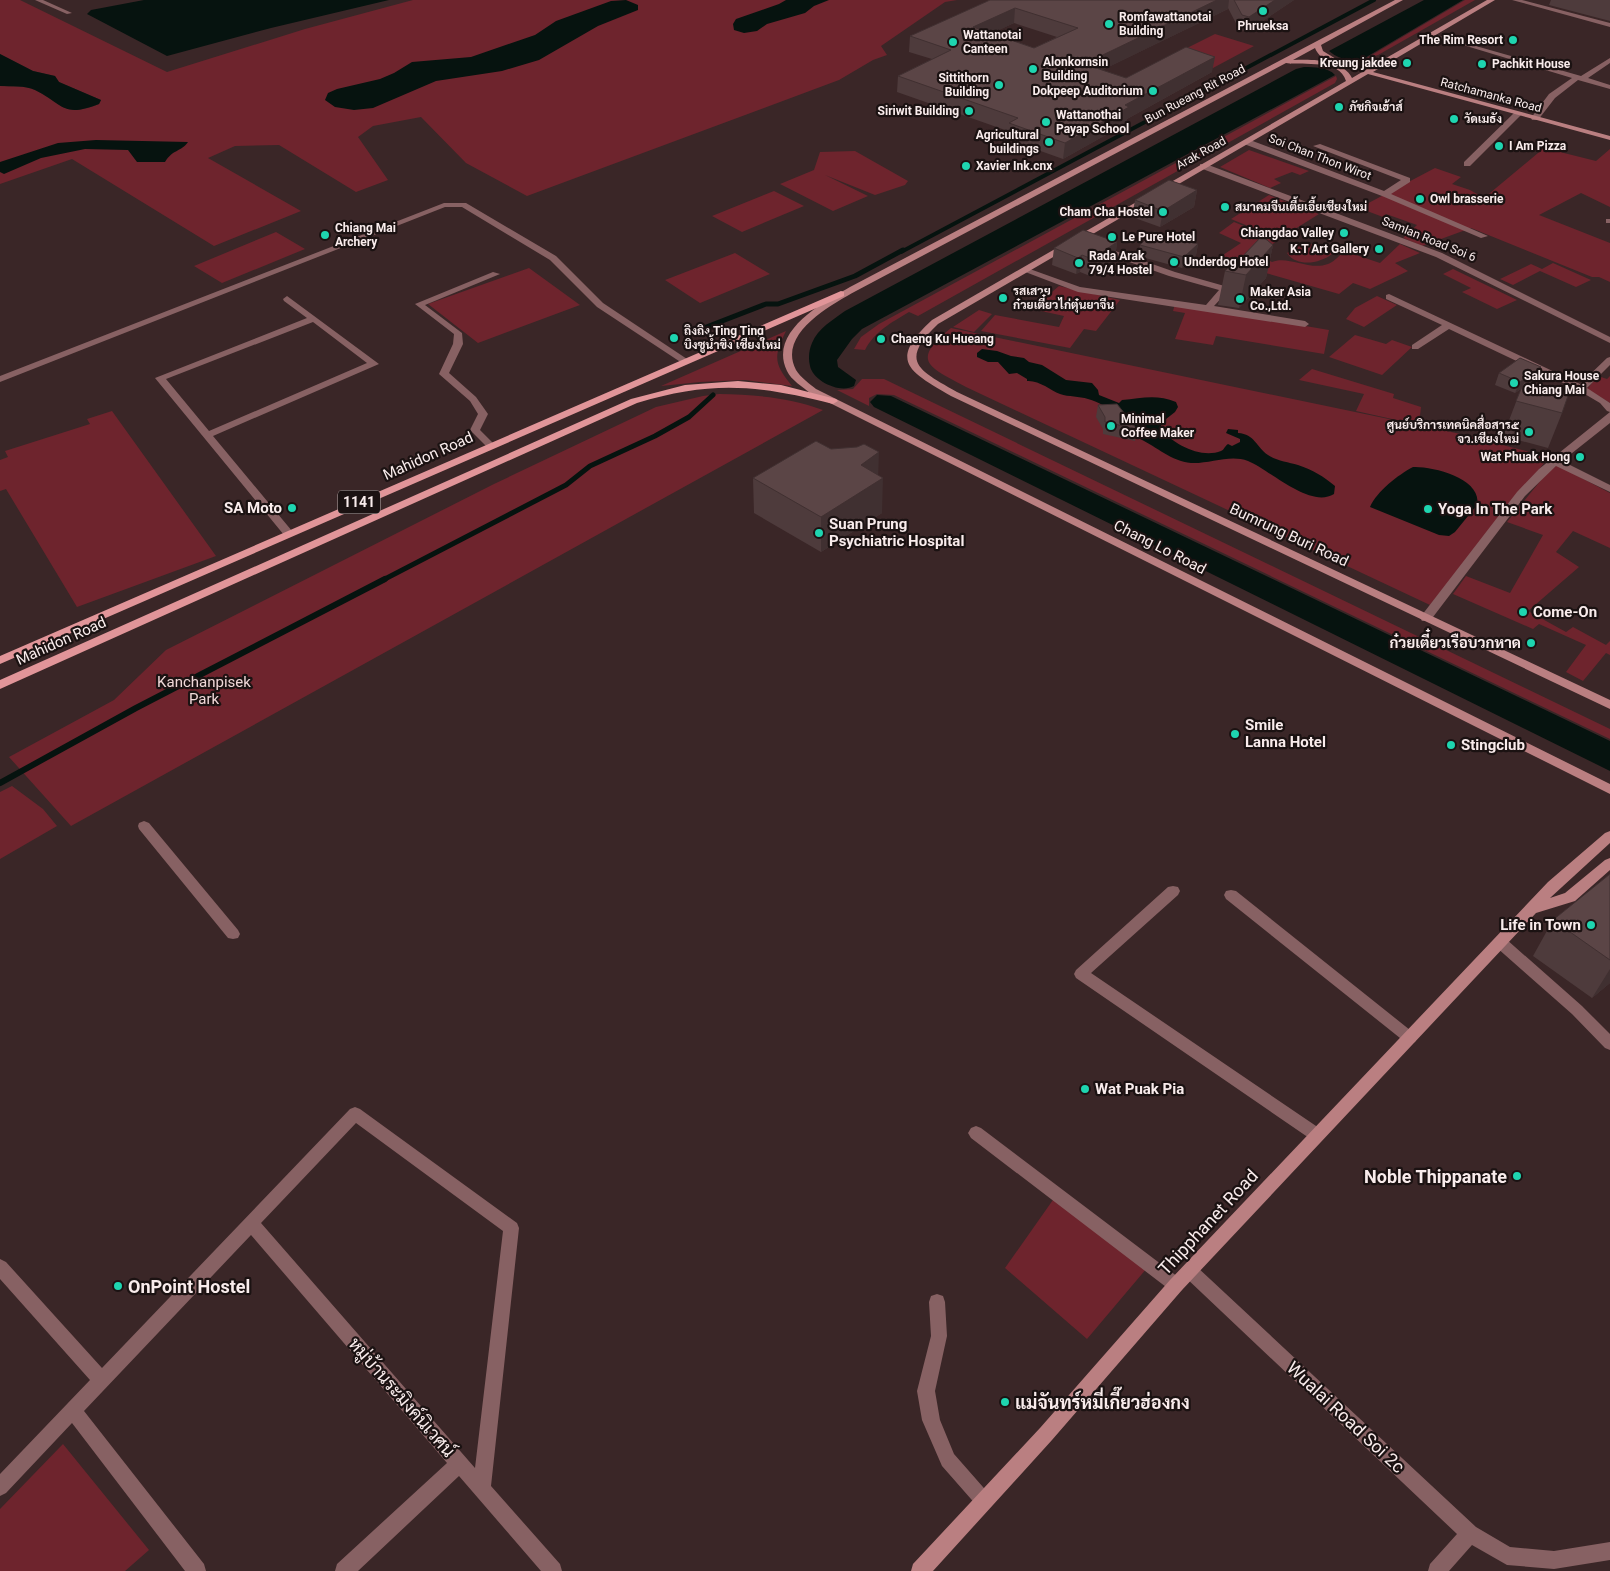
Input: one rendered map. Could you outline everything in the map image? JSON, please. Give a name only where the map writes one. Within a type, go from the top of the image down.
[{"type":"main road","name":"Bun Rueang Rit Road","points":[[841,294],[893,269],[1400,0]]},
{"type":"main road","name":"Arak Road","points":[[954,394],[923,376],[911,364],[910,352],[915,341],[935,322],[1492,0]]},
{"type":"main road","points":[[1316,44],[1321,54],[1341,62],[1354,65],[1382,63]]},
{"type":"main road","points":[[1282,62],[1310,61],[1330,65],[1345,72],[1350,77],[1350,83]]},
{"type":"main road","name":"Ratchamanka Road","points":[[1367,72],[1610,138]]},
{"type":"main road","name":"Mahidon Road","points":[[1,660],[685,360],[841,294]]},
{"type":"main road","name":"Chang Lo Road","points":[[841,294],[809,316],[801,324],[790,343],[788,353],[793,373],[801,383],[833,401],[1610,789]]},
{"type":"main road","name":"Mahidon Road","points":[[0,685],[634,400],[664,391],[697,386],[737,384],[773,387],[833,401]]},
{"type":"main road","name":"Bumrung Buri Road","points":[[954,394],[1610,705]]},
{"type":"main road","points":[[1,660],[16,678]]},
{"type":"main road","name":"Thipphanet Road","points":[[920,1571],[1046,1434],[1176,1285],[1553,886],[1610,836]]},
{"type":"main road","name":"Thipphanet Road","points":[[1534,908],[1570,897],[1610,862]]},
{"type":"street","points":[[38,0],[70,13]]},
{"type":"street","points":[[1515,0],[1610,25]]},
{"type":"street","points":[[1432,34],[1610,87]]},
{"type":"street","points":[[1535,118],[1552,96],[1610,60]]},
{"type":"street","points":[[1467,164],[1518,114]]},
{"type":"street","name":"Soi Chan Thon Wirot","points":[[1247,142],[1386,194],[1484,236]]},
{"type":"street","points":[[1317,146],[1407,180],[1386,194]]},
{"type":"street","name":"Samlan Road Soi 6","points":[[1203,166],[1439,255],[1610,340]]},
{"type":"street","points":[[0,379],[444,205],[463,205],[553,258],[600,305],[685,360]]},
{"type":"street","points":[[1075,240],[1172,274],[1225,289],[1208,308]]},
{"type":"street","points":[[1024,270],[1078,289],[1305,324]]},
{"type":"street","points":[[490,445],[475,430],[483,414],[473,399],[444,374],[458,344],[458,333],[419,304],[496,274]]},
{"type":"street","points":[[1389,297],[1581,388],[1603,402],[1610,409]]},
{"type":"street","points":[[207,435],[374,364],[287,299]]},
{"type":"street","points":[[288,533],[160,378],[314,318]]},
{"type":"street","points":[[1415,347],[1449,325]]},
{"type":"street","points":[[1581,388],[1610,360]]},
{"type":"street","points":[[1426,618],[1521,494],[1543,471],[1607,421],[1610,415]]},
{"type":"street","points":[[1556,462],[1610,489]]},
{"type":"street","points":[[144,826],[233,934]]},
{"type":"street","points":[[1173,891],[1081,974],[1317,1135]]},
{"type":"street","points":[[1231,895],[1410,1038]]},
{"type":"street","points":[[1501,943],[1577,1010],[1610,1044]]},
{"type":"street","points":[[0,1487],[355,1114],[511,1228],[482,1490]]},
{"type":"street","points":[[976,1132],[1176,1285]]},
{"type":"street","name":"หมู่บ้านระมิงค์นิเวศน์","points":[[251,1223],[553,1571]]},
{"type":"street","points":[[0,1268],[102,1380]]},
{"type":"street","name":"Wualai Road Soi 2c","points":[[1190,1271],[1470,1533],[1507,1556],[1554,1560],[1610,1551]]},
{"type":"street","points":[[937,1302],[939,1336],[926,1391],[931,1420],[948,1460],[984,1501]]},
{"type":"street","points":[[73,1410],[197,1571]]},
{"type":"street","points":[[344,1571],[460,1463]]},
{"type":"street","points":[[1437,1571],[1470,1533]]},
{"type":"green space","points":[[0,0],[20,0],[167,72],[305,29],[413,0],[957,0],[945,2],[881,46],[887,55],[873,60],[839,80],[527,196],[466,163],[421,117],[373,126],[358,137],[388,180],[356,192],[279,145],[235,146],[208,158],[301,211],[214,246],[72,159],[0,184],[0,86],[31,88],[64,108],[78,110],[99,104],[101,100],[59,82],[55,76],[33,71],[0,54]]},
{"type":"green space","points":[[1465,0],[1475,0],[1378,55],[1365,59]]},
{"type":"green space","points":[[1215,34],[1254,46],[1213,68],[1173,55]]},
{"type":"green space","points":[[1336,76],[1335,83],[918,316],[909,312],[879,333],[865,350],[854,349],[861,337],[879,324]]},
{"type":"green space","points":[[1544,148],[1596,161],[1610,149],[1610,207],[1581,193],[1539,215],[1610,243],[1610,282],[1599,277],[1592,277],[1471,228],[1422,246],[1403,238],[1417,225],[1386,214],[1383,217],[1359,208],[1435,168],[1461,177],[1452,184],[1470,190],[1484,198]]},
{"type":"green space","points":[[1249,150],[1309,171],[1300,175],[1292,172],[1274,179],[1281,183],[1270,188],[1220,167]]},
{"type":"green space","points":[[855,151],[908,181],[905,185],[875,195],[825,175],[868,196],[833,211],[780,184],[814,170],[820,152]]},
{"type":"green space","points":[[774,191],[804,206],[742,232],[712,216]]},
{"type":"green space","points":[[1269,195],[1319,214],[1279,239],[1231,219]]},
{"type":"green space","points":[[1234,222],[1279,240],[1261,251],[1262,257],[1272,262],[1285,260],[1321,266],[1332,262],[1344,251],[1380,263],[1400,244],[1420,253],[1395,263],[1408,271],[1370,289],[1353,283],[1339,294],[1217,259],[1241,243],[1219,233]]},
{"type":"green space","points":[[276,232],[305,249],[222,283],[194,266]]},
{"type":"green space","points":[[1305,242],[1331,251],[1332,254],[1322,260],[1309,263],[1291,258],[1287,253]]},
{"type":"green space","points":[[735,253],[770,274],[700,303],[665,280]]},
{"type":"green space","points":[[1553,263],[1591,280],[1576,287],[1540,271],[1513,285],[1500,279],[1531,264],[1542,269]]},
{"type":"green space","points":[[529,268],[580,305],[478,343],[428,304]]},
{"type":"green space","points":[[1453,269],[1517,300],[1497,309],[1462,292],[1471,288],[1443,274]]},
{"type":"green space","points":[[1059,286],[1120,300],[1096,331],[1084,329],[1070,348],[981,331],[995,315],[1059,327],[1064,316],[1032,309]]},
{"type":"green space","points":[[1377,296],[1397,305],[1364,327],[1346,319],[1355,308]]},
{"type":"green space","points":[[1175,304],[1329,330],[1324,354],[1216,336],[1213,345],[1175,339],[1185,313],[1173,311]]},
{"type":"green space","points":[[979,310],[992,314],[974,332],[953,327]]},
{"type":"green space","points":[[951,328],[1456,433],[1549,457],[1430,605],[966,387],[934,369],[929,363],[928,356],[938,339]]},
{"type":"green space","points":[[786,331],[779,347],[777,360],[782,372],[792,386],[745,380],[661,386]]},
{"type":"green space","points":[[1355,335],[1386,344],[1392,340],[1412,347],[1382,375],[1329,357]]},
{"type":"green space","points":[[1312,369],[1394,394],[1393,398],[1421,407],[1419,425],[1356,411],[1364,394],[1299,380]]},
{"type":"green space","points":[[1598,376],[1607,379],[1610,376],[1610,403],[1587,389]]},
{"type":"green space","points":[[862,379],[884,379],[1610,729],[1610,739],[894,395],[877,394],[869,398],[869,406],[837,390],[853,389]]},
{"type":"green space","name":"Kanchanpisek Park","points":[[719,394],[772,398],[797,402],[823,410],[71,826],[9,757],[114,700],[166,650],[494,484],[656,407]]},
{"type":"green space","points":[[112,411],[216,556],[77,607],[6,489],[0,491],[0,460],[8,457],[5,451],[90,424],[87,419]]},
{"type":"green space","points":[[1557,465],[1610,493],[1610,548],[1573,531],[1556,552],[1579,567],[1528,611],[1566,632],[1573,627],[1606,645],[1610,641],[1610,655],[1606,653],[1583,681],[1566,672],[1586,645],[1539,624],[1533,629],[1453,594],[1466,576],[1510,593],[1543,535],[1507,522],[1546,474]]},
{"type":"green space","points":[[12,786],[43,809],[57,826],[0,859],[0,792]]},
{"type":"green space","points":[[1055,1197],[1147,1268],[1087,1339],[1005,1268]]},
{"type":"green space","points":[[63,1444],[149,1550],[125,1571],[0,1571],[0,1509]]},
{"type":"shaded area","points":[[144,0],[389,0],[271,28],[167,56],[87,14],[91,10]]},
{"type":"shaded area","points":[[626,0],[638,5],[638,10],[598,26],[539,60],[502,71],[436,81],[373,108],[354,110],[335,107],[325,100],[328,93],[337,89],[380,79],[412,62],[471,57],[535,35],[556,21],[611,1]]},
{"type":"shaded area","points":[[786,0],[829,0],[814,6],[805,13],[767,24],[757,31],[744,33],[734,30],[733,24],[736,19]]},
{"type":"shaded area","points":[[1424,0],[1463,0],[1363,59],[1345,59],[1329,51]]},
{"type":"shaded area","points":[[0,54],[33,71],[55,76],[59,82],[101,100],[99,104],[87,108],[70,110],[31,88],[0,86]]},
{"type":"shaded area","points":[[1304,67],[1325,69],[1335,75],[862,329],[852,339],[837,360],[838,367],[856,380],[854,386],[842,388],[828,385],[816,377],[812,371],[809,363],[809,354],[815,338],[826,325],[845,311],[1296,69]]},
{"type":"shaded area","points":[[96,140],[188,142],[165,162],[137,162],[128,150],[85,149],[41,158],[4,174],[0,172],[0,162],[58,143]]},
{"type":"shaded area","points":[[982,349],[1024,358],[1029,362],[1042,365],[1066,380],[1092,383],[1098,390],[1099,395],[1119,403],[1122,400],[1149,397],[1176,402],[1178,407],[1175,412],[1161,423],[1161,429],[1180,445],[1196,452],[1213,453],[1221,451],[1228,444],[1232,446],[1240,442],[1240,439],[1226,433],[1228,429],[1238,430],[1238,433],[1252,438],[1271,457],[1298,465],[1322,476],[1335,486],[1334,494],[1324,497],[1302,493],[1257,466],[1241,459],[1234,458],[1191,463],[1177,460],[1140,439],[1141,437],[1123,420],[1103,405],[1085,398],[1060,394],[1040,384],[1027,381],[1027,379],[1017,373],[1009,374],[998,362],[988,362],[977,357],[977,353]]},
{"type":"shaded area","points":[[877,395],[891,396],[1610,741],[1610,771],[874,407],[870,402]]},
{"type":"shaded area","points":[[1413,467],[1432,469],[1455,476],[1465,481],[1477,496],[1477,505],[1455,532],[1449,536],[1439,535],[1370,507],[1388,484]]},
{"type":"building","points":[[990,0],[1217,0],[1084,64],[1126,78],[1186,47],[1215,57],[1125,105],[1129,107],[1065,143],[1009,123],[1018,118],[898,76],[951,50],[910,36]],"holes":[[[1015,8],[1078,28],[1034,48],[973,27]]]},
{"type":"building","points":[[1234,0],[1275,0],[1249,17],[1242,15]]},
{"type":"building","points":[[1169,180],[1197,190],[1163,211],[1135,200]]},
{"type":"building","points":[[1083,230],[1117,242],[1092,259],[1082,255],[1078,258],[1054,248]]},
{"type":"building","points":[[1154,231],[1198,244],[1184,257],[1140,245]]},
{"type":"building","points":[[1262,236],[1273,245],[1246,275],[1225,271],[1236,260],[1239,260]]},
{"type":"building","points":[[1520,358],[1541,367],[1520,382],[1499,373]]},
{"type":"building","points":[[1524,382],[1569,393],[1562,413],[1516,401]]},
{"type":"building","points":[[1117,404],[1137,429],[1105,422],[1105,417],[1098,405]]},
{"type":"building","points":[[816,441],[831,449],[857,447],[864,444],[879,452],[861,465],[883,478],[821,517],[753,478]]},
{"type":"building","points":[[1610,874],[1610,960],[1553,920]]},
{"type":"waterway","points":[[901,252],[1374,0]]},
{"type":"waterway","points":[[691,333],[766,304],[778,304],[855,276],[903,250]]},
{"type":"waterway","points":[[383,580],[566,485],[590,466],[655,436],[689,417],[713,395]]},
{"type":"waterway","points":[[0,783],[136,708],[385,579]]},
{"type":"place","name":"Phrueksa","points":[[1263,11]]},
{"type":"place","name":"Romfawattanotai Building","points":[[1109,24]]},
{"type":"place","name":"The Rim Resort","points":[[1513,40]]},
{"type":"place","name":"Wattanotai Canteen","points":[[953,42]]},
{"type":"place","name":"Kreung jakdee","points":[[1407,63]]},
{"type":"place","name":"Pachkit House","points":[[1482,64]]},
{"type":"place","name":"Alonkornsin Building","points":[[1033,69]]},
{"type":"place","name":"Sittithorn Building","points":[[999,85]]},
{"type":"place","name":"Dokpeep Auditorium","points":[[1153,91]]},
{"type":"place","name":"ภัชกิจเฮ้าส์","points":[[1339,107]]},
{"type":"place","name":"Siriwit Building","points":[[969,111]]},
{"type":"place","name":"วัดเมธัง","points":[[1454,119]]},
{"type":"place","name":"Wattanothai Payap School","points":[[1046,122]]},
{"type":"place","name":"Agricultural buildings","points":[[1049,142]]},
{"type":"place","name":"I Am Pizza","points":[[1499,146]]},
{"type":"place","name":"Xavier Ink.cnx","points":[[966,166]]},
{"type":"place","name":"Owl brasserie","points":[[1420,199]]},
{"type":"place","name":"สมาคมจีนเตี้ยเอี้ยเชียงใหม่","points":[[1225,207]]},
{"type":"place","name":"Cham Cha Hostel","points":[[1163,212]]},
{"type":"place","name":"Chiangdao Valley","points":[[1344,233]]},
{"type":"place","name":"Chiang Mai Archery","points":[[325,235]]},
{"type":"place","name":"Le Pure Hotel","points":[[1112,237]]},
{"type":"place","name":"K.T Art Gallery","points":[[1379,249]]},
{"type":"place","name":"Underdog Hotel","points":[[1174,262]]},
{"type":"place","name":"Rada Arak 79/4 Hostel","points":[[1079,263]]},
{"type":"place","name":"รสเสวย ก๋วยเตี๋ยวไก่ตุ๋นยาจีน","points":[[1003,298]]},
{"type":"place","name":"Maker Asia Co.,Ltd.","points":[[1240,299]]},
{"type":"place","name":"ถิงถิง Ting Ting บิงซูน้ำขิง เชียงใหม่","points":[[674,338]]},
{"type":"place","name":"Chaeng Ku Hueang","points":[[881,339]]},
{"type":"place","name":"Sakura House Chiang Mai","points":[[1514,383]]},
{"type":"place","name":"Minimal Coffee Maker","points":[[1111,426]]},
{"type":"place","name":"ศูนย์บริการเทคนิคสื่อสาร๕ จว.เชียงใหม่","points":[[1529,432]]},
{"type":"place","name":"Wat Phuak Hong","points":[[1580,457]]},
{"type":"place","name":"SA Moto","points":[[292,508]]},
{"type":"place","name":"Yoga In The Park","points":[[1428,509]]},
{"type":"place","name":"Suan Prung Psychiatric Hospital","points":[[819,533]]},
{"type":"place","name":"Come-On","points":[[1523,612]]},
{"type":"place","name":"ก๋วยเตี๋ยวเรือบวกหาด","points":[[1531,643]]},
{"type":"place","name":"Smile Lanna Hotel","points":[[1235,734]]},
{"type":"place","name":"Stingclub","points":[[1451,745]]},
{"type":"place","name":"Life in Town","points":[[1591,925]]},
{"type":"place","name":"Wat Puak Pia","points":[[1085,1089]]},
{"type":"place","name":"Noble Thippanate","points":[[1517,1176]]},
{"type":"place","name":"OnPoint Hostel","points":[[118,1286]]},
{"type":"place","name":"แม่จันทร์หมี่เกี๊ยวฮ่องกง","points":[[1005,1402]]}]
